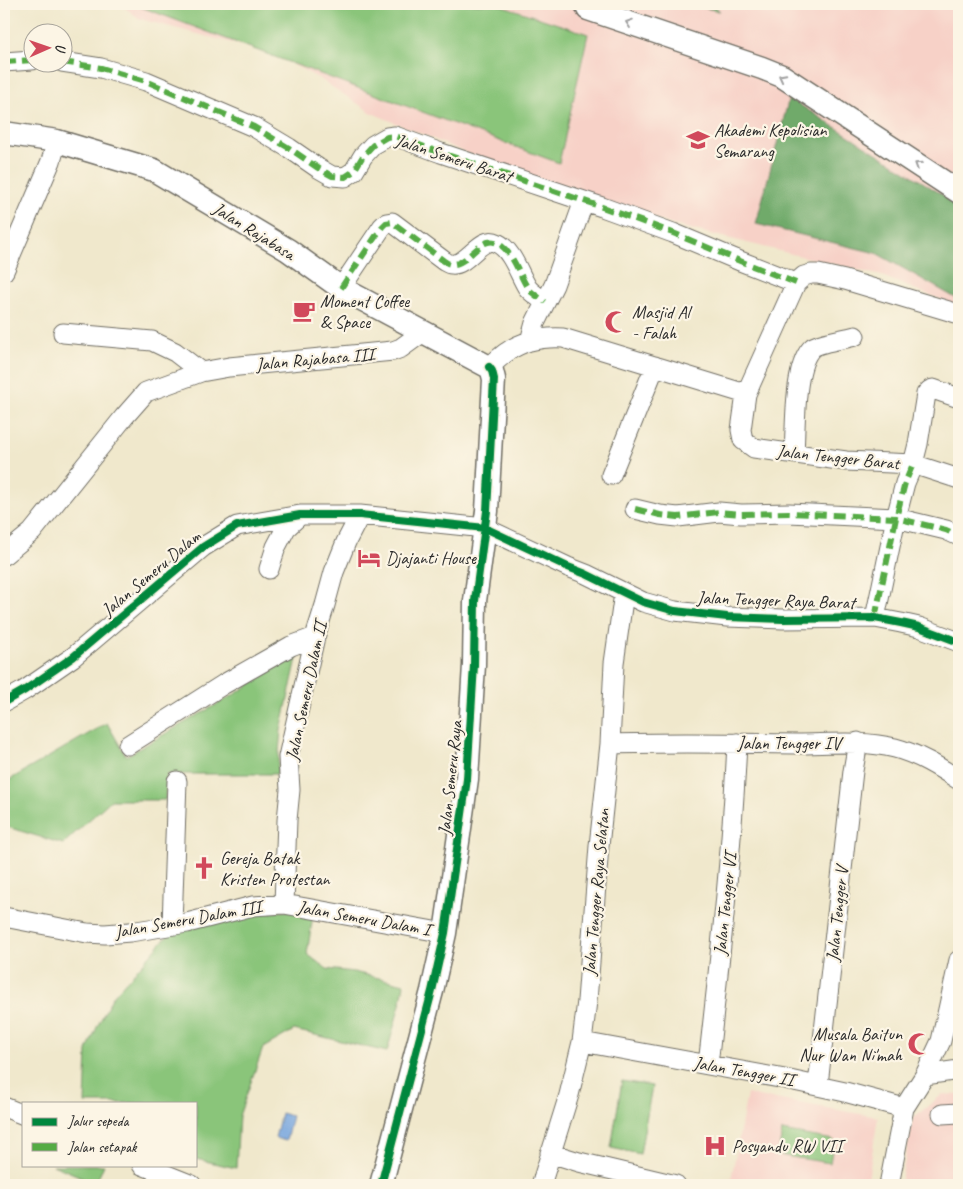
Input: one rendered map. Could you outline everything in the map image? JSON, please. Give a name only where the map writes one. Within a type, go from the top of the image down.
[{"type":"street","points":[[582,5],[782,76],[959,192]]},
{"type":"street","points":[[4,62],[22,61]]},
{"type":"street","name":"Jalan Semeru Barat","points":[[72,64],[101,68],[146,81],[216,110],[254,127],[332,176],[345,177],[354,171],[373,146],[387,136],[395,136],[584,201]]},
{"type":"street","name":"Jalan Rajabasa","points":[[4,133],[57,141],[154,170],[288,250],[341,288],[489,367]]},
{"type":"street","points":[[4,271],[51,160],[57,141]]},
{"type":"street","points":[[530,341],[535,323],[554,285],[584,201],[673,233],[796,283],[804,276],[818,274],[845,280],[959,314]]},
{"type":"street","points":[[341,288],[382,227],[386,223],[392,222],[444,261],[451,264],[459,263],[483,244],[490,241],[497,242],[507,251],[528,289],[545,302]]},
{"type":"street","name":"Jalan Tengger Barat","points":[[796,283],[746,394],[741,430],[743,440],[754,448],[846,461],[913,464],[905,483],[896,518],[875,618]]},
{"type":"street","name":"Jalan Rajabasa III","points":[[4,556],[32,532],[124,416],[146,392],[201,372],[229,367],[393,351],[401,348],[422,332]]},
{"type":"street","points":[[63,333],[152,341],[175,352],[201,372]]},
{"type":"street","points":[[794,453],[799,379],[805,358],[814,347],[855,336]]},
{"type":"street","points":[[489,367],[508,351],[530,341],[563,338],[746,394]]},
{"type":"street","points":[[611,475],[655,366]]},
{"type":"street","name":"Jalan Semeru Raya","points":[[381,1185],[432,991],[444,933],[467,779],[474,665],[475,601],[485,528],[494,379],[489,367]]},
{"type":"street","points":[[959,398],[933,389],[926,394],[913,464],[959,479]]},
{"type":"street","points":[[635,509],[678,517],[719,512],[896,518],[946,530],[959,536]]},
{"type":"street","points":[[269,569],[276,547],[286,528],[300,515]]},
{"type":"street","name":"Jalan Semeru Dalam","points":[[4,702],[73,657],[203,547],[237,526],[300,515],[360,515],[485,528]]},
{"type":"street","name":"Jalan Semeru Dalam II","points":[[284,904],[290,790],[288,757],[314,637],[334,572],[346,542],[360,515]]},
{"type":"street","name":"Jalan Tengger Raya Barat","points":[[485,528],[644,602],[676,611],[727,617],[783,619],[875,618],[919,627],[959,642]]},
{"type":"street","name":"Jalan Tengger Raya Selatan","points":[[541,1185],[569,1095],[582,1042],[610,744],[614,663],[624,593]]},
{"type":"street","points":[[128,746],[224,684],[290,646],[314,637]]},
{"type":"street","name":"Jalan Tengger IV","points":[[610,744],[669,742],[806,744],[858,742],[895,748],[938,767],[959,780]]},
{"type":"street","name":"Jalan Tengger V","points":[[818,1086],[858,742]]},
{"type":"street","name":"Jalan Tengger VI","points":[[708,1065],[725,905],[737,743]]},
{"type":"street","points":[[172,925],[177,781]]},
{"type":"street","name":"Jalan Semeru Dalam I","points":[[284,904],[444,933]]},
{"type":"street","name":"Jalan Semeru Dalam III","points":[[4,917],[87,933],[105,934],[187,923],[253,906],[284,904]]},
{"type":"street","points":[[889,1185],[904,1108],[925,1075],[941,1040],[959,960]]},
{"type":"street","points":[[941,1040],[959,1064]]},
{"type":"street","name":"Jalan Tengger II","points":[[582,1042],[818,1086],[904,1108]]},
{"type":"street","points":[[925,1075],[959,1070]]},
{"type":"street","points":[[4,1107],[22,1114]]},
{"type":"street","points":[[550,1152],[579,1162],[676,1185]]},
{"type":"street","points":[[144,1166],[192,1185]]},
{"type":"shaded area","name":"Akademi Kepolisian Semarang","points":[[120,4],[959,4],[959,307],[882,276],[674,225],[502,168],[372,113],[320,79],[271,53],[140,19]]},
{"type":"shaded area","points":[[747,1094],[878,1117],[867,1185],[730,1185]]},
{"type":"shaded area","points":[[943,1094],[959,1095],[959,1185],[900,1185],[913,1118]]},
{"type":"green space","points":[[133,4],[497,4],[588,34],[559,163]]},
{"type":"green space","points":[[687,4],[713,4],[720,11],[719,11]]},
{"type":"green space","points":[[789,98],[959,205],[959,300],[876,253],[756,224]]},
{"type":"green space","points":[[298,654],[281,730],[277,774],[167,774],[165,800],[111,800],[63,844],[4,826],[4,783],[107,723],[126,756],[235,694]]},
{"type":"green space","points":[[314,909],[307,954],[327,969],[354,972],[404,984],[387,1052],[294,1030],[263,1048],[239,1116],[236,1168],[198,1159],[198,1102],[85,1102],[87,1051],[113,996],[170,933],[232,915]]},
{"type":"green space","points":[[622,1081],[652,1086],[640,1154],[611,1148]]},
{"type":"green space","points":[[782,1131],[834,1140],[830,1163],[778,1155]]},
{"type":"green space","points":[[55,1166],[104,1166],[96,1183]]},
{"type":"water","points":[[281,1113],[292,1116],[286,1141],[275,1138]]},
{"type":"marked path","points":[[4,62],[22,61]]},
{"type":"marked path","points":[[72,64],[101,68],[146,81],[254,127],[332,176],[345,177],[354,171],[363,156],[373,145],[387,137],[395,136],[673,233],[796,283]]},
{"type":"marked path","points":[[341,288],[382,227],[386,223],[392,222],[450,264],[457,264],[463,261],[485,243],[491,241],[497,243],[507,251],[529,289],[545,302]]},
{"type":"marked path","points":[[875,618],[896,518],[905,483],[913,464]]},
{"type":"marked path","points":[[635,509],[678,517],[719,512],[896,518],[946,530],[959,536]]},
{"type":"cycle path","points":[[381,1185],[432,991],[445,933],[467,779],[474,665],[475,601],[487,511],[494,379],[489,367]]},
{"type":"cycle path","points":[[4,702],[73,657],[203,547],[237,526],[300,515],[360,515],[485,528],[643,602],[675,611],[727,617],[783,619],[875,618],[919,627],[959,642]]},
{"type":"place","name":"Akademi Kepolisian Semarang","points":[[698,140]]},
{"type":"place","name":"Moment Coffee & Space","points":[[304,311]]},
{"type":"place","name":"Masjid Al - Falah","points":[[616,322]]},
{"type":"place","name":"Djajanti House","points":[[369,558]]},
{"type":"place","name":"Gereja Batak Kristen Protestan","points":[[204,868]]},
{"type":"place","name":"Musala Baitun Nur Wan Ni'mah","points":[[919,1044]]},
{"type":"place","name":"Posyandu RW VII","points":[[715,1146]]}]
